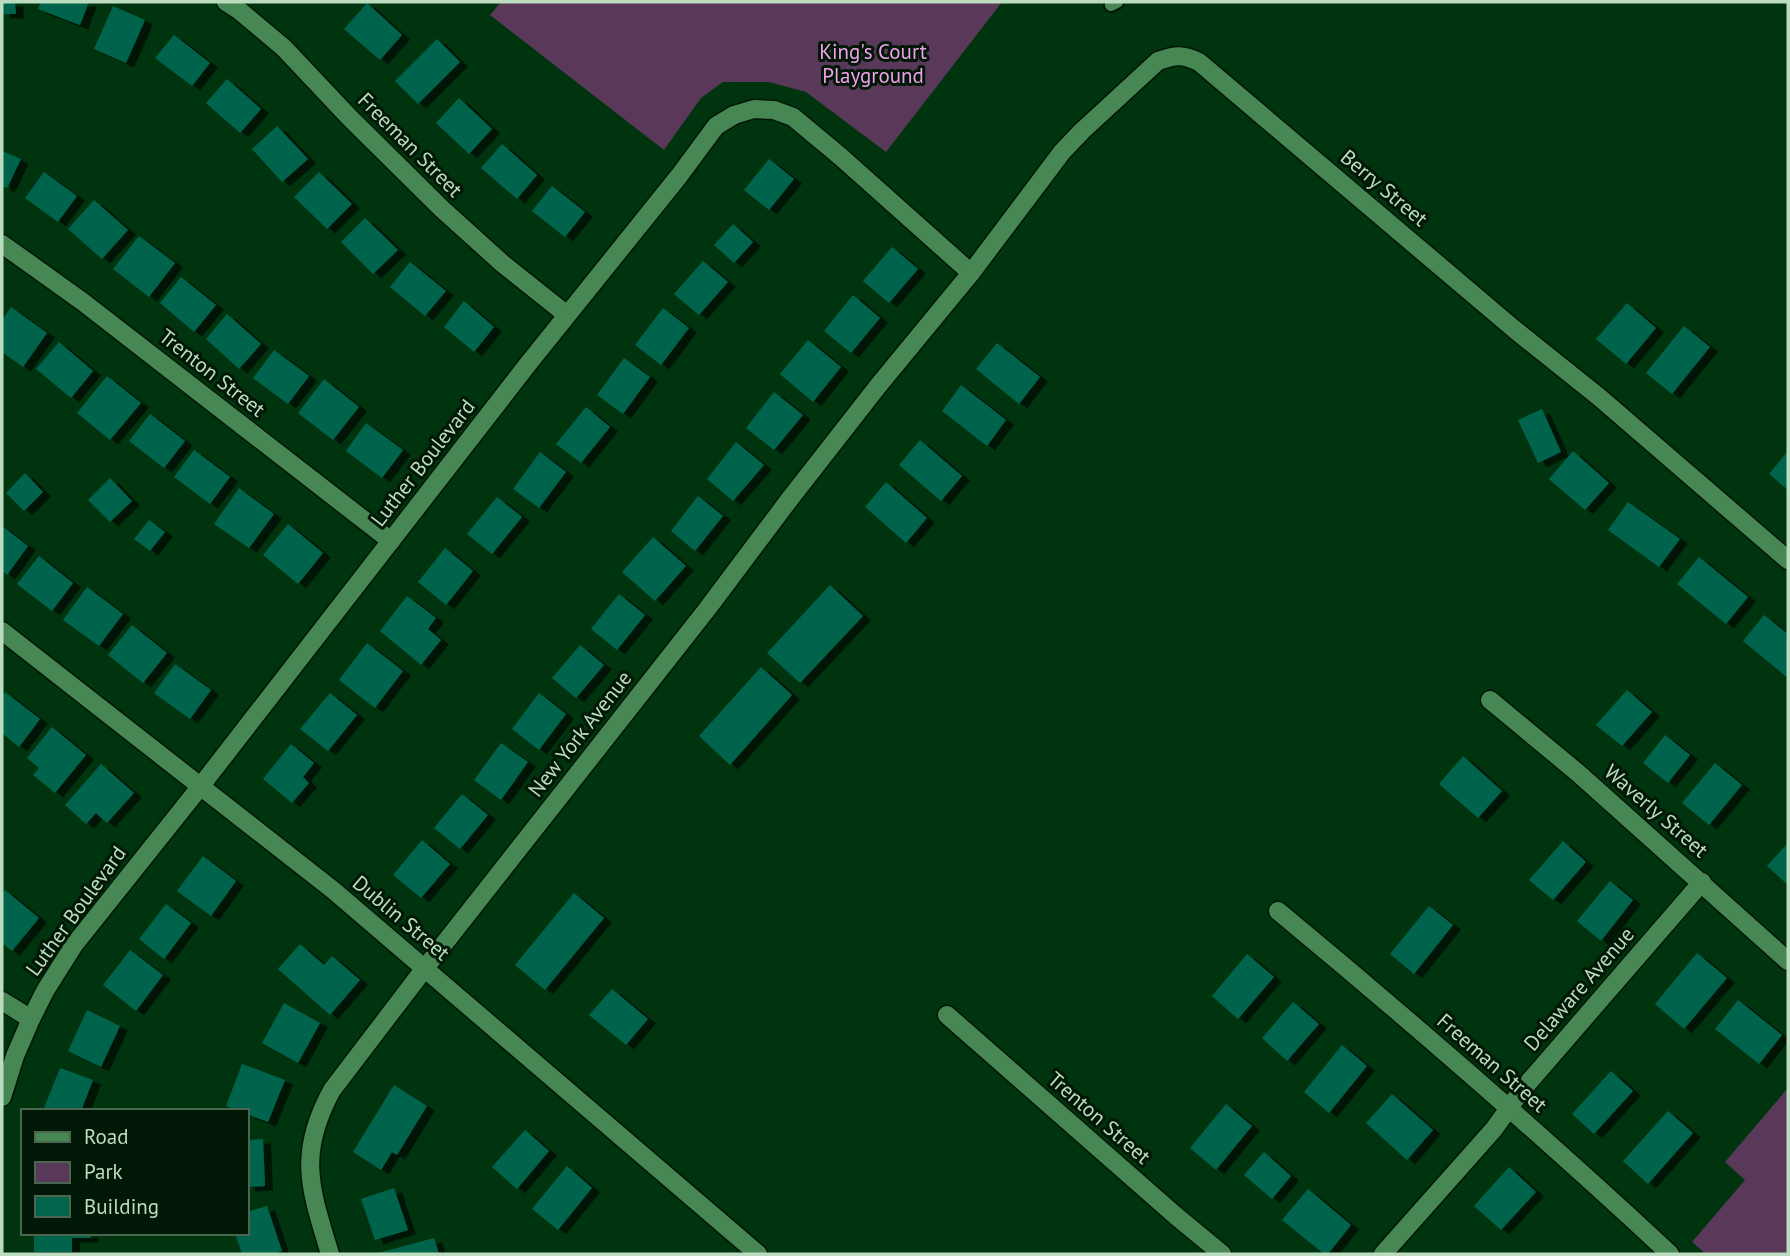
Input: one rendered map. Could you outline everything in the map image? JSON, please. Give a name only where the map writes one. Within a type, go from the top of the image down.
[{"type":"street","name":"Freeman Street","points":[[226,2],[284,48],[442,209],[503,264],[567,316]]},
{"type":"street","name":"Berry Street","points":[[971,273],[1062,152],[1082,131],[1158,61],[1173,56],[1188,57],[1199,62],[1514,329],[1599,397],[1788,560]]},
{"type":"street","name":"Luther Boulevard","points":[[2,1097],[15,1056],[31,1019],[74,945],[716,127],[734,115],[754,109],[774,110],[793,117],[971,273]]},
{"type":"street","name":"Trenton Street","points":[[2,244],[83,302],[391,541]]},
{"type":"street","name":"New York Avenue","points":[[330,1254],[315,1203],[309,1169],[312,1139],[321,1111],[332,1090],[854,417],[971,273]]},
{"type":"street","name":"Dublin Street","points":[[2,631],[334,890],[758,1254]]},
{"type":"street","name":"Waverly Street","points":[[1490,700],[1578,773],[1788,961]]},
{"type":"street","name":"Delaware Avenue","points":[[1383,1254],[1494,1129],[1522,1090],[1702,882]]},
{"type":"street","name":"Freeman Street","points":[[1278,911],[1509,1108],[1671,1254]]},
{"type":"street","points":[[2,1001],[31,1019]]},
{"type":"street","name":"Trenton Street","points":[[947,1015],[1222,1254]]},
{"type":"green space","name":"King's Court Playground","points":[[501,2],[1002,2],[886,152],[806,92],[769,82],[723,82],[701,98],[664,150],[490,15]]},
{"type":"green space","points":[[1788,1088],[1788,1254],[1706,1254],[1692,1242],[1745,1180],[1725,1162]]},
{"type":"building","points":[[2,2],[15,2],[16,14],[2,14]]},
{"type":"building","points":[[41,2],[89,2],[80,25],[38,9]]},
{"type":"building","points":[[367,3],[402,35],[380,60],[344,29]]},
{"type":"building","points":[[113,6],[145,20],[126,63],[94,49]]},
{"type":"building","points":[[174,35],[210,63],[192,86],[155,58]]},
{"type":"building","points":[[437,39],[460,62],[418,104],[395,81]]},
{"type":"building","points":[[227,79],[261,109],[240,133],[206,103]]},
{"type":"building","points":[[459,98],[492,129],[469,154],[436,123]]},
{"type":"building","points":[[277,126],[308,159],[282,182],[252,149]]},
{"type":"building","points":[[502,144],[537,175],[517,199],[481,168]]},
{"type":"building","points":[[2,151],[21,159],[7,188],[2,186]]},
{"type":"building","points":[[769,159],[794,179],[769,210],[744,190]]},
{"type":"building","points":[[44,172],[77,196],[58,222],[25,198]]},
{"type":"building","points":[[319,172],[352,204],[327,229],[294,197]]},
{"type":"building","points":[[552,186],[585,212],[565,237],[532,211]]},
{"type":"building","points":[[94,200],[128,230],[102,259],[68,229]]},
{"type":"building","points":[[365,218],[398,250],[373,274],[341,242]]},
{"type":"building","points":[[733,224],[753,242],[734,263],[714,245]]},
{"type":"building","points":[[139,236],[175,263],[149,297],[113,269]]},
{"type":"building","points":[[892,247],[918,269],[889,303],[863,281]]},
{"type":"building","points":[[703,261],[728,282],[699,315],[674,294]]},
{"type":"building","points":[[410,262],[446,291],[425,316],[390,287]]},
{"type":"building","points":[[181,277],[216,305],[194,332],[160,303]]},
{"type":"building","points":[[853,295],[880,318],[851,353],[824,331]]},
{"type":"building","points":[[464,301],[494,327],[474,352],[444,327]]},
{"type":"building","points":[[1627,303],[1656,328],[1626,364],[1596,339]]},
{"type":"building","points":[[11,307],[47,333],[23,367],[2,352],[2,320]]},
{"type":"building","points":[[663,308],[689,328],[661,365],[635,345]]},
{"type":"building","points":[[227,314],[261,344],[239,369],[206,339]]},
{"type":"building","points":[[1684,326],[1710,347],[1672,394],[1646,373]]},
{"type":"building","points":[[808,340],[841,367],[813,402],[780,374]]},
{"type":"building","points":[[59,342],[93,371],[71,398],[36,369]]},
{"type":"building","points":[[997,343],[1040,377],[1019,404],[976,369]]},
{"type":"building","points":[[274,350],[309,376],[288,404],[253,378]]},
{"type":"building","points":[[624,358],[650,377],[623,414],[597,395]]},
{"type":"building","points":[[107,376],[141,403],[110,440],[77,413]]},
{"type":"building","points":[[324,379],[359,407],[333,440],[298,413]]},
{"type":"building","points":[[961,385],[1006,420],[987,446],[942,411]]},
{"type":"building","points":[[774,392],[803,415],[774,450],[746,428]]},
{"type":"building","points":[[586,407],[610,427],[581,463],[556,444]]},
{"type":"building","points":[[1542,409],[1561,452],[1538,463],[1518,420]]},
{"type":"building","points":[[150,414],[185,441],[164,468],[129,441]]},
{"type":"building","points":[[366,423],[403,450],[382,478],[346,451]]},
{"type":"building","points":[[920,440],[962,476],[941,501],[899,465]]},
{"type":"building","points":[[736,442],[764,465],[733,501],[707,479]]},
{"type":"building","points":[[194,450],[230,477],[210,504],[174,477]]},
{"type":"building","points":[[1573,451],[1609,483],[1585,510],[1549,479]]},
{"type":"building","points":[[1788,451],[1788,490],[1769,474]]},
{"type":"building","points":[[540,452],[566,472],[539,508],[513,489]]},
{"type":"building","points":[[25,473],[43,492],[24,511],[6,493]]},
{"type":"building","points":[[110,478],[132,501],[110,522],[88,500]]},
{"type":"building","points":[[886,482],[927,518],[906,543],[865,507]]},
{"type":"building","points":[[239,488],[274,514],[249,548],[214,524]]},
{"type":"building","points":[[698,496],[723,516],[695,551],[671,531]]},
{"type":"building","points":[[497,497],[522,517],[492,554],[467,534]]},
{"type":"building","points":[[1628,502],[1680,539],[1659,567],[1608,530]]},
{"type":"building","points":[[149,520],[165,532],[150,551],[134,539]]},
{"type":"building","points":[[288,524],[323,553],[298,584],[263,555]]},
{"type":"building","points":[[2,526],[28,546],[7,575],[2,571]]},
{"type":"building","points":[[653,537],[686,566],[655,601],[622,572]]},
{"type":"building","points":[[445,548],[473,571],[446,605],[418,582]]},
{"type":"building","points":[[39,556],[73,583],[52,611],[17,584]]},
{"type":"building","points":[[1699,557],[1748,597],[1726,624],[1677,584]]},
{"type":"building","points":[[830,585],[863,616],[800,683],[767,653]]},
{"type":"building","points":[[87,587],[123,614],[99,646],[63,620]]},
{"type":"building","points":[[619,594],[645,615],[617,650],[591,629]]},
{"type":"building","points":[[407,596],[436,618],[428,629],[441,640],[421,665],[380,631]]},
{"type":"building","points":[[1764,615],[1788,634],[1788,678],[1743,641]]},
{"type":"building","points":[[132,625],[167,653],[143,683],[108,655]]},
{"type":"building","points":[[367,643],[403,671],[375,708],[339,680]]},
{"type":"building","points":[[580,645],[604,665],[576,698],[552,678]]},
{"type":"building","points":[[175,664],[211,690],[190,719],[154,693]]},
{"type":"building","points":[[761,667],[792,695],[730,765],[699,736]]},
{"type":"building","points":[[1627,690],[1652,712],[1622,746],[1596,725]]},
{"type":"building","points":[[5,692],[40,719],[19,747],[2,733],[2,696]]},
{"type":"building","points":[[330,693],[357,715],[328,751],[300,729]]},
{"type":"building","points":[[539,693],[566,714],[539,750],[512,729]]},
{"type":"building","points":[[52,727],[86,755],[55,793],[33,775],[39,768],[27,758]]},
{"type":"building","points":[[1665,735],[1690,755],[1668,783],[1643,763]]},
{"type":"building","points":[[501,743],[528,762],[501,800],[474,780]]},
{"type":"building","points":[[291,744],[314,763],[303,777],[309,783],[292,803],[263,779]]},
{"type":"building","points":[[1463,756],[1502,791],[1478,818],[1439,784]]},
{"type":"building","points":[[1715,763],[1742,785],[1709,825],[1682,803]]},
{"type":"building","points":[[101,764],[134,793],[107,823],[96,813],[86,824],[65,805]]},
{"type":"building","points":[[462,794],[488,815],[460,849],[434,828]]},
{"type":"building","points":[[422,840],[450,864],[421,898],[393,875]]},
{"type":"building","points":[[1563,841],[1586,862],[1553,900],[1529,880]]},
{"type":"building","points":[[1788,843],[1788,885],[1767,866]]},
{"type":"building","points":[[203,856],[236,881],[211,916],[177,891]]},
{"type":"building","points":[[1610,881],[1633,900],[1601,941],[1577,921]]},
{"type":"building","points":[[5,890],[39,918],[12,951],[2,943],[2,894]]},
{"type":"building","points":[[574,893],[604,918],[545,990],[515,965]]},
{"type":"building","points":[[166,904],[191,923],[164,959],[139,939]]},
{"type":"building","points":[[1429,906],[1453,925],[1414,974],[1390,954]]},
{"type":"building","points":[[300,944],[324,965],[332,956],[360,980],[330,1015],[278,969]]},
{"type":"building","points":[[130,950],[163,975],[136,1011],[103,985]]},
{"type":"building","points":[[1697,953],[1727,978],[1684,1029],[1655,1004]]},
{"type":"building","points":[[1247,954],[1274,977],[1238,1019],[1212,996]]},
{"type":"building","points":[[612,989],[648,1019],[626,1045],[589,1015]]},
{"type":"building","points":[[1738,1000],[1782,1035],[1759,1064],[1715,1029]]},
{"type":"building","points":[[1293,1002],[1319,1024],[1287,1061],[1262,1038]]},
{"type":"building","points":[[284,1003],[320,1023],[298,1063],[262,1043]]},
{"type":"building","points":[[87,1010],[120,1026],[101,1067],[68,1051]]},
{"type":"building","points":[[1342,1045],[1367,1066],[1329,1113],[1304,1092]]},
{"type":"building","points":[[242,1064],[285,1080],[268,1122],[248,1114],[248,1109],[226,1106]]},
{"type":"building","points":[[60,1068],[93,1080],[82,1109],[44,1108]]},
{"type":"building","points":[[1611,1071],[1633,1091],[1594,1134],[1572,1114]]},
{"type":"building","points":[[394,1085],[427,1106],[397,1155],[392,1152],[381,1170],[353,1152]]},
{"type":"building","points":[[1392,1094],[1433,1130],[1407,1160],[1366,1123]]},
{"type":"building","points":[[1226,1104],[1252,1126],[1216,1170],[1190,1148]]},
{"type":"building","points":[[1668,1111],[1693,1133],[1648,1184],[1623,1161]]},
{"type":"building","points":[[525,1130],[549,1151],[517,1189],[492,1167]]},
{"type":"building","points":[[263,1139],[265,1186],[248,1187],[248,1140]]},
{"type":"building","points":[[1264,1152],[1291,1176],[1272,1199],[1244,1175]]},
{"type":"building","points":[[567,1166],[592,1188],[558,1230],[532,1209]]},
{"type":"building","points":[[1509,1167],[1536,1192],[1501,1230],[1474,1206]]},
{"type":"building","points":[[394,1188],[408,1230],[375,1240],[361,1199]]},
{"type":"building","points":[[1308,1189],[1351,1225],[1328,1254],[1324,1254],[1282,1220]]},
{"type":"building","points":[[267,1206],[282,1251],[273,1254],[242,1254],[236,1235],[248,1235],[248,1212]]},
{"type":"building","points":[[34,1235],[91,1235],[91,1238],[72,1238],[72,1252],[34,1252]]},
{"type":"building","points":[[434,1238],[439,1254],[378,1254],[378,1253]]}]
